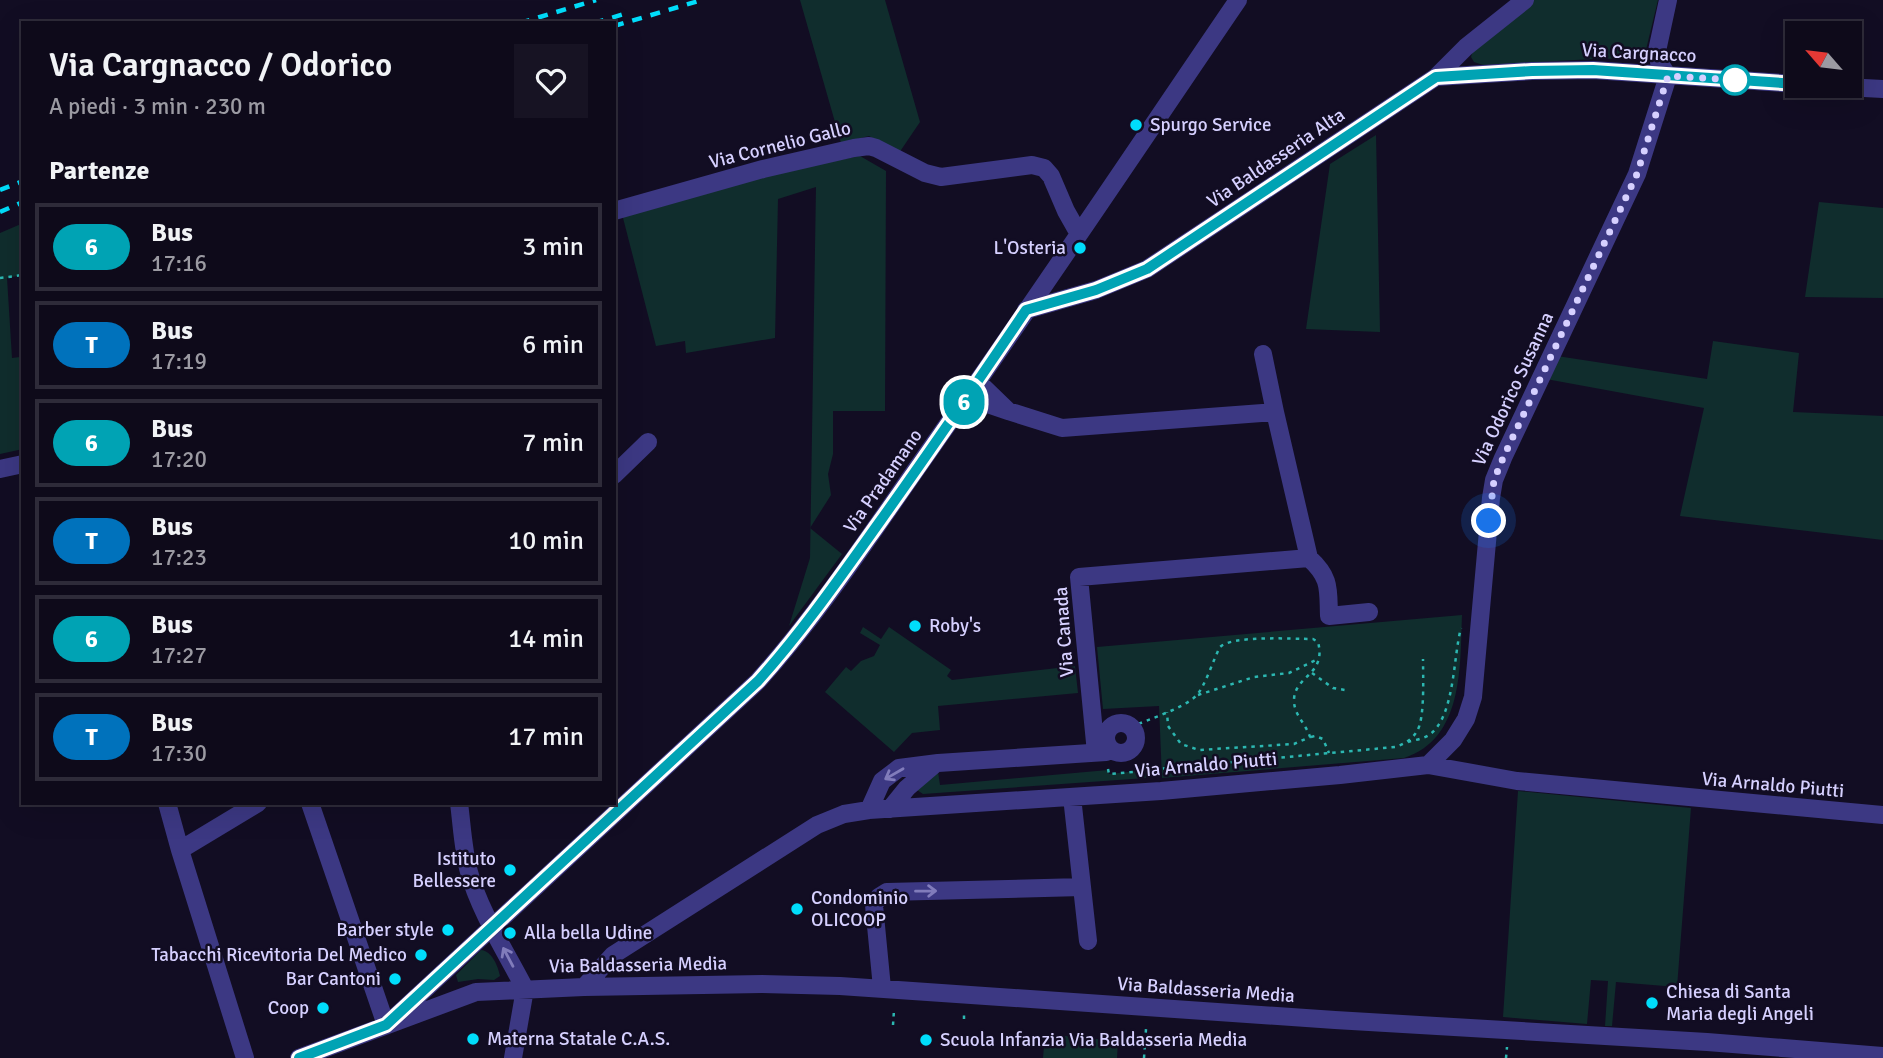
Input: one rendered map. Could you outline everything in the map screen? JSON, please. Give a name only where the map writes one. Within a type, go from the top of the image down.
[{"type":"street","name":"Via Pradamano","points":[[386,1025],[758,681],[786,650],[816,612],[972,390],[1238,0]]},
{"type":"street","name":"Via Baldasseria Alta","points":[[1026,310],[1096,290],[1147,269],[1436,77],[1466,47],[1525,0]]},
{"type":"street","points":[[1668,0],[1657,51],[1659,62],[1668,76]]},
{"type":"street","name":"Via Cargnacco","points":[[1436,77],[1593,70],[1785,83]]},
{"type":"street","name":"Via Odorico Susanna","points":[[1428,765],[1453,740],[1466,719],[1473,697],[1494,480],[1637,174],[1668,76]]},
{"type":"street","points":[[1862,88],[1883,89]]},
{"type":"street","name":"Via Cornelio Gallo","points":[[616,210],[763,169],[869,146],[925,173],[941,177],[1032,165],[1044,168],[1052,176],[1079,234]]},
{"type":"street","points":[[1263,354],[1309,558],[1321,568],[1328,586],[1329,616],[1369,612]]},
{"type":"street","points":[[972,390],[1009,411],[1062,428],[1275,412]]},
{"type":"street","points":[[616,473],[648,442]]},
{"type":"street","points":[[0,469],[21,464]]},
{"type":"street","name":"Via Canada","points":[[1104,751],[1079,578],[1309,558]]},
{"type":"street","points":[[869,810],[882,781],[899,768],[938,762],[1104,751],[1111,727],[1123,723],[1131,727]]},
{"type":"street","points":[[890,809],[921,774],[938,762]]},
{"type":"street","name":"Via Arnaldo Piutti","points":[[584,987],[614,955],[817,825],[844,814],[869,810],[1072,797],[1428,765],[1517,781],[1883,816]]},
{"type":"street","points":[[1072,797],[1088,941]]},
{"type":"street","points":[[168,805],[245,1058]]},
{"type":"street","points":[[180,850],[255,805]]},
{"type":"street","points":[[299,1058],[386,1025],[311,805]]},
{"type":"street","points":[[459,805],[470,875],[492,926],[525,989],[513,1058]]},
{"type":"street","points":[[882,988],[874,905],[882,893],[1082,887]]},
{"type":"street","name":"Via Baldasseria Media","points":[[386,1025],[476,992],[584,987],[784,984],[882,988],[1335,1020],[1707,1042],[1883,1056]]},
{"type":"path","points":[[0,278],[21,275]]},
{"type":"path","points":[[1197,695],[1220,647],[1226,641],[1263,638],[1316,640],[1319,646],[1318,659],[1312,674],[1294,692],[1296,712],[1310,737]]},
{"type":"path","points":[[1131,727],[1182,705],[1197,695],[1254,677],[1289,673],[1318,659]]},
{"type":"path","points":[[1104,751],[1109,774],[1395,747],[1408,742],[1419,730],[1423,659]]},
{"type":"path","points":[[1312,674],[1333,688],[1345,690]]},
{"type":"path","points":[[1167,712],[1168,726],[1181,744],[1199,750],[1294,744],[1315,736],[1323,739],[1329,753]]},
{"type":"path","points":[[1146,771],[1146,778]]},
{"type":"path","points":[[893,1024],[894,1010]]},
{"type":"path","points":[[1144,1058],[1146,1029]]},
{"type":"green space","points":[[800,0],[885,0],[920,122],[899,153],[869,136],[841,143]]},
{"type":"green space","points":[[1534,0],[1658,0],[1644,58],[1483,65],[1474,62],[1471,57],[1473,50]]},
{"type":"green space","points":[[1376,135],[1380,332],[1306,329],[1330,164]]},
{"type":"green space","points":[[860,156],[886,171],[885,411],[833,411],[833,454],[828,474],[831,495],[810,527],[816,187],[778,199],[775,338],[686,353],[685,341],[656,346],[622,214],[766,174]]},
{"type":"green space","points":[[1819,202],[1883,208],[1883,298],[1805,297]]},
{"type":"green space","points":[[21,224],[21,275],[7,278],[12,358],[20,357],[21,449],[0,454],[0,233]]},
{"type":"green space","points":[[1713,341],[1799,353],[1793,412],[1883,416],[1883,540],[1680,516],[1704,408],[1546,379],[1557,356],[1707,379]]},
{"type":"green space","points":[[810,528],[842,554],[789,626],[810,558]]},
{"type":"green space","points":[[1462,615],[1459,677],[1448,718],[1438,735],[1424,748],[1404,758],[1162,778],[1159,706],[1103,709],[1097,647]]},
{"type":"green space","points":[[863,627],[881,639],[889,627],[951,670],[947,676],[952,680],[1075,666],[1078,693],[938,706],[940,730],[912,733],[894,752],[825,692],[846,667],[851,671],[861,661],[874,656],[880,645],[860,633]]},
{"type":"green space","points":[[1108,770],[1109,774],[1146,770],[1146,778],[923,794],[917,790],[938,772],[940,785]]},
{"type":"green space","points":[[1518,791],[1691,808],[1677,987],[1616,982],[1612,1026],[1605,1026],[1608,981],[1591,980],[1587,1024],[1503,1017]]},
{"type":"green space","points":[[481,950],[491,956],[500,976],[494,980],[458,982],[456,975]]},
{"type":"green space","points":[[1045,1034],[1118,1041],[1117,1058],[1043,1058]]},
{"type":"railway","points":[[527,21],[596,0]]},
{"type":"railway","points":[[616,25],[702,0]]},
{"type":"railway","points":[[601,21],[624,14]]},
{"type":"railway","points":[[0,190],[21,182]]},
{"type":"railway","points":[[0,212],[21,203]]},
{"type":"bus line","name":"6","points":[[299,1058],[386,1025],[758,681],[816,612],[1026,310],[1096,290],[1147,269],[1436,77],[1593,70],[1785,83]]},
{"type":"place","name":"Spurgo Service","points":[[1136,125]]},
{"type":"place","name":"L'Osteria","points":[[1080,248]]},
{"type":"place","name":"Roby's","points":[[915,626]]},
{"type":"place","name":"Istituto Bellessere","points":[[510,870]]},
{"type":"place","name":"Condominio OLICOOP","points":[[797,909]]},
{"type":"place","name":"Barber style","points":[[448,930]]},
{"type":"place","name":"Alla bella Udine","points":[[510,933]]},
{"type":"place","name":"Tabacchi Ricevitoria Del Medico","points":[[421,955]]},
{"type":"place","name":"Bar Cantoni","points":[[395,979]]},
{"type":"place","name":"Chiesa di Santa Maria degli Angeli","points":[[1652,1003]]},
{"type":"place","name":"Coop","points":[[323,1008]]},
{"type":"place","name":"Materna Statale C.A.S.","points":[[473,1039]]},
{"type":"place","name":"Scuola Infanzia Via Baldasseria Media","points":[[926,1040]]},
{"type":"route","points":[[1489,521],[1494,480],[1637,174],[1668,76],[1735,80]]}]
